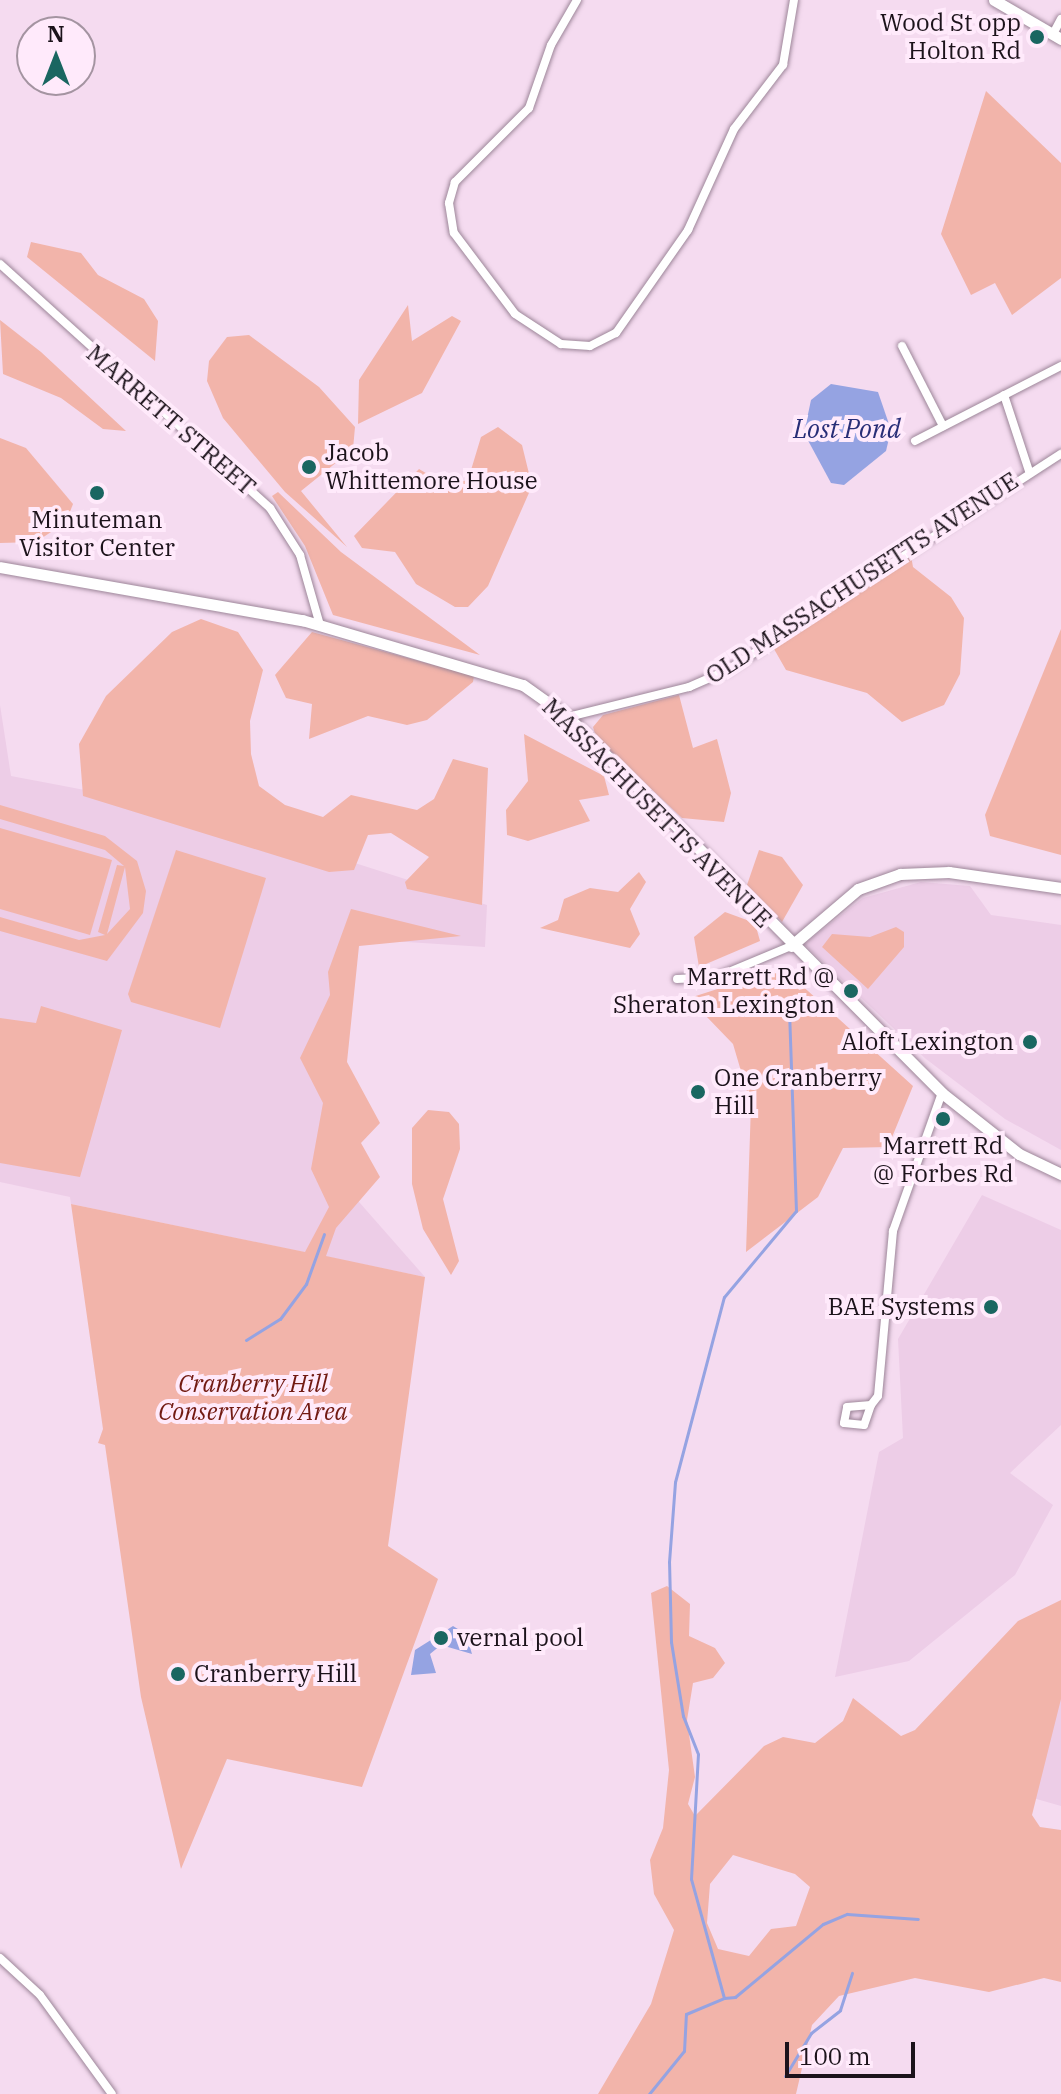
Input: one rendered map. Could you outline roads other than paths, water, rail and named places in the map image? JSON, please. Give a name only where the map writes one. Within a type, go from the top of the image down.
[{"type":"main road","points":[[994,0],[1057,36]]},
{"type":"main road","name":"MASSACHUSETTS AVENUE","points":[[0,567],[302,620],[492,673],[568,717],[791,946],[858,889],[900,874],[949,872],[1061,888]]},
{"type":"main road","points":[[791,946],[942,1093],[1019,1154],[1061,1174]]},
{"type":"street","points":[[577,0],[551,45],[529,108],[455,182],[449,203],[454,233],[515,314],[561,344],[590,346],[616,333],[688,230],[734,129],[783,65],[794,0]]},
{"type":"street","points":[[1057,36],[1061,19]]},
{"type":"street","name":"MARRETT STREET","points":[[0,264],[263,500],[300,555],[320,625]]},
{"type":"street","points":[[902,346],[943,426]]},
{"type":"street","points":[[915,441],[1061,366]]},
{"type":"street","points":[[1004,395],[1029,471]]},
{"type":"street","name":"OLD MASSACHUSETTS AVENUE","points":[[568,717],[689,687],[728,670],[1029,471],[1061,454]]},
{"type":"street","points":[[302,620],[311,597]]},
{"type":"street","points":[[677,979],[717,977],[791,946]]},
{"type":"street","points":[[871,1405],[886,1353],[893,1231],[942,1093]]},
{"type":"street","points":[[0,1958],[40,1995],[112,2094]]},
{"type":"water","name":"Lost Pond","points":[[831,384],[878,392],[891,430],[886,451],[844,485],[831,483],[804,433],[811,400]]},
{"type":"water","points":[[453,1626],[466,1634],[472,1654],[441,1645],[430,1654],[436,1673],[411,1675],[415,1650]]},
{"type":"waterway","points":[[649,2094],[684,2051],[686,2014],[724,1998],[691,1879],[698,1754],[683,1716],[671,1642],[669,1562],[675,1482],[724,1297],[796,1211],[789,1006]]},
{"type":"waterway","points":[[246,1340],[280,1319],[306,1284],[324,1234]]},
{"type":"waterway","points":[[724,1998],[735,1997],[823,1924],[847,1914],[918,1919]]},
{"type":"waterway","points":[[785,2076],[811,2033],[840,2010],[852,1973]]},
{"type":"place","name":"Wood St opp Holton Rd","points":[[1037,37]]},
{"type":"place","name":"Jacob Whittemore House","points":[[309,467]]},
{"type":"place","name":"Minuteman Visitor Center","points":[[97,493]]},
{"type":"place","name":"Marrett Rd @ Sheraton Lexington","points":[[851,991]]},
{"type":"place","name":"Aloft Lexington","points":[[1030,1042]]},
{"type":"place","name":"One Cranberry Hill","points":[[698,1092]]},
{"type":"place","name":"Marrett Rd @ Forbes Rd","points":[[943,1119]]},
{"type":"place","name":"BAE Systems","points":[[991,1307]]},
{"type":"place","name":"vernal pool","points":[[441,1638]]},
{"type":"place","name":"Cranberry Hill","points":[[178,1674]]},
{"type":"park label","name":"Cranberry Hill Conservation Area","points":[[253,1398]]}]
